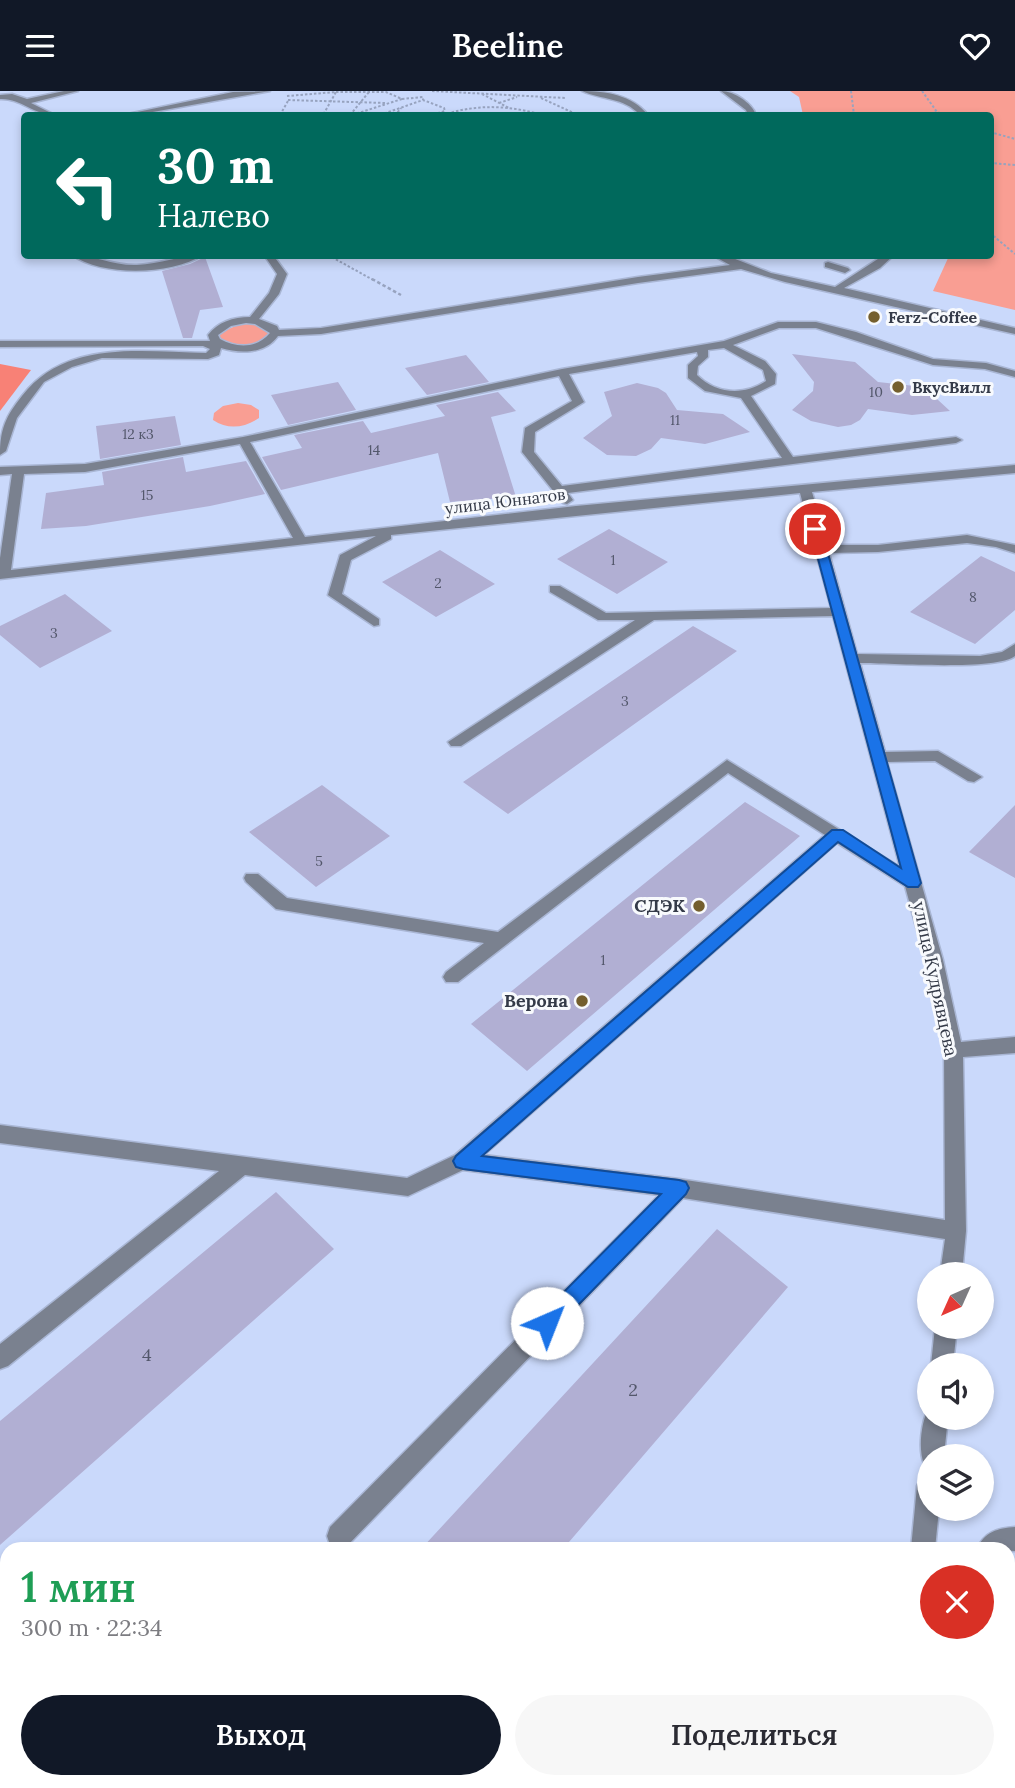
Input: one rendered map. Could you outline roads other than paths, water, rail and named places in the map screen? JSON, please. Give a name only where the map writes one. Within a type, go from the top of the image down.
[{"type":"street","points":[[0,97],[12,96],[26,101],[74,91]]},
{"type":"street","points":[[195,91],[205,99]]},
{"type":"street","points":[[142,112],[205,99],[266,91]]},
{"type":"street","points":[[586,91],[617,98],[642,112]]},
{"type":"street","points":[[725,91],[751,112]]},
{"type":"street","points":[[26,101],[23,102],[45,112]]},
{"type":"street","points":[[86,259],[102,265],[134,268],[166,265],[186,259]]},
{"type":"street","points":[[252,321],[274,294],[282,274],[271,259]]},
{"type":"street","points":[[724,259],[739,267]]},
{"type":"street","points":[[838,284],[869,273],[885,259]]},
{"type":"street","points":[[0,345],[213,342],[243,349],[265,344],[275,333],[333,329],[638,280],[739,267],[838,284],[1015,331]]},
{"type":"street","points":[[825,270],[838,284]]},
{"type":"street","points":[[0,451],[11,418],[40,380],[68,365],[101,355],[208,356],[215,353],[213,335],[224,325],[252,321],[267,324],[275,333]]},
{"type":"street","points":[[0,471],[85,468],[243,440],[562,372],[726,344],[778,325],[816,325],[852,334],[903,355],[933,362],[986,366],[1015,374]]},
{"type":"street","points":[[702,348],[703,357],[691,370],[695,380],[710,390],[744,394],[768,385],[772,380],[769,369],[735,353],[726,344]]},
{"type":"street","points":[[562,372],[578,403],[529,430],[528,452],[576,510]]},
{"type":"street","points":[[744,394],[789,460]]},
{"type":"street","points":[[243,440],[301,541]]},
{"type":"street","points":[[560,491],[956,440]]},
{"type":"street","name":"улица Юннатов","points":[[2,575],[576,510],[1015,469]]},
{"type":"street","points":[[2,575],[19,470]]},
{"type":"street","name":"улица Кудрявцева","points":[[805,489],[934,960],[953,1050],[956,1231],[952,1262]]},
{"type":"street","points":[[374,622],[335,595],[345,558],[397,531]]},
{"type":"street","points":[[820,549],[884,548],[957,538],[1004,544],[1015,549]]},
{"type":"street","points":[[0,589],[36,571]]},
{"type":"street","points":[[555,589],[603,617],[838,612]]},
{"type":"street","points":[[456,742],[651,616]]},
{"type":"street","points":[[850,658],[980,660],[1006,656],[1015,648]]},
{"type":"street","points":[[878,757],[938,757],[974,777]]},
{"type":"street","points":[[452,977],[727,765],[913,883]]},
{"type":"street","points":[[0,1134],[408,1187],[463,1161],[837,834]]},
{"type":"street","points":[[252,878],[282,904],[501,939]]},
{"type":"street","points":[[953,1050],[1015,1045]]},
{"type":"street","points":[[463,1161],[679,1188],[956,1231]]},
{"type":"street","points":[[0,1358],[242,1165]]},
{"type":"street","points":[[340,1536],[679,1188]]},
{"type":"street","points":[[924,1542],[926,1521]]},
{"type":"street","points":[[998,1542],[1015,1539]]},
{"type":"place","name":"Ferz-Coffee","points":[[874,317]]},
{"type":"place","name":"ВкусВилл","points":[[898,387]]},
{"type":"place","name":"СДЭК","points":[[699,906]]},
{"type":"place","name":"Верона","points":[[582,1001]]}]
